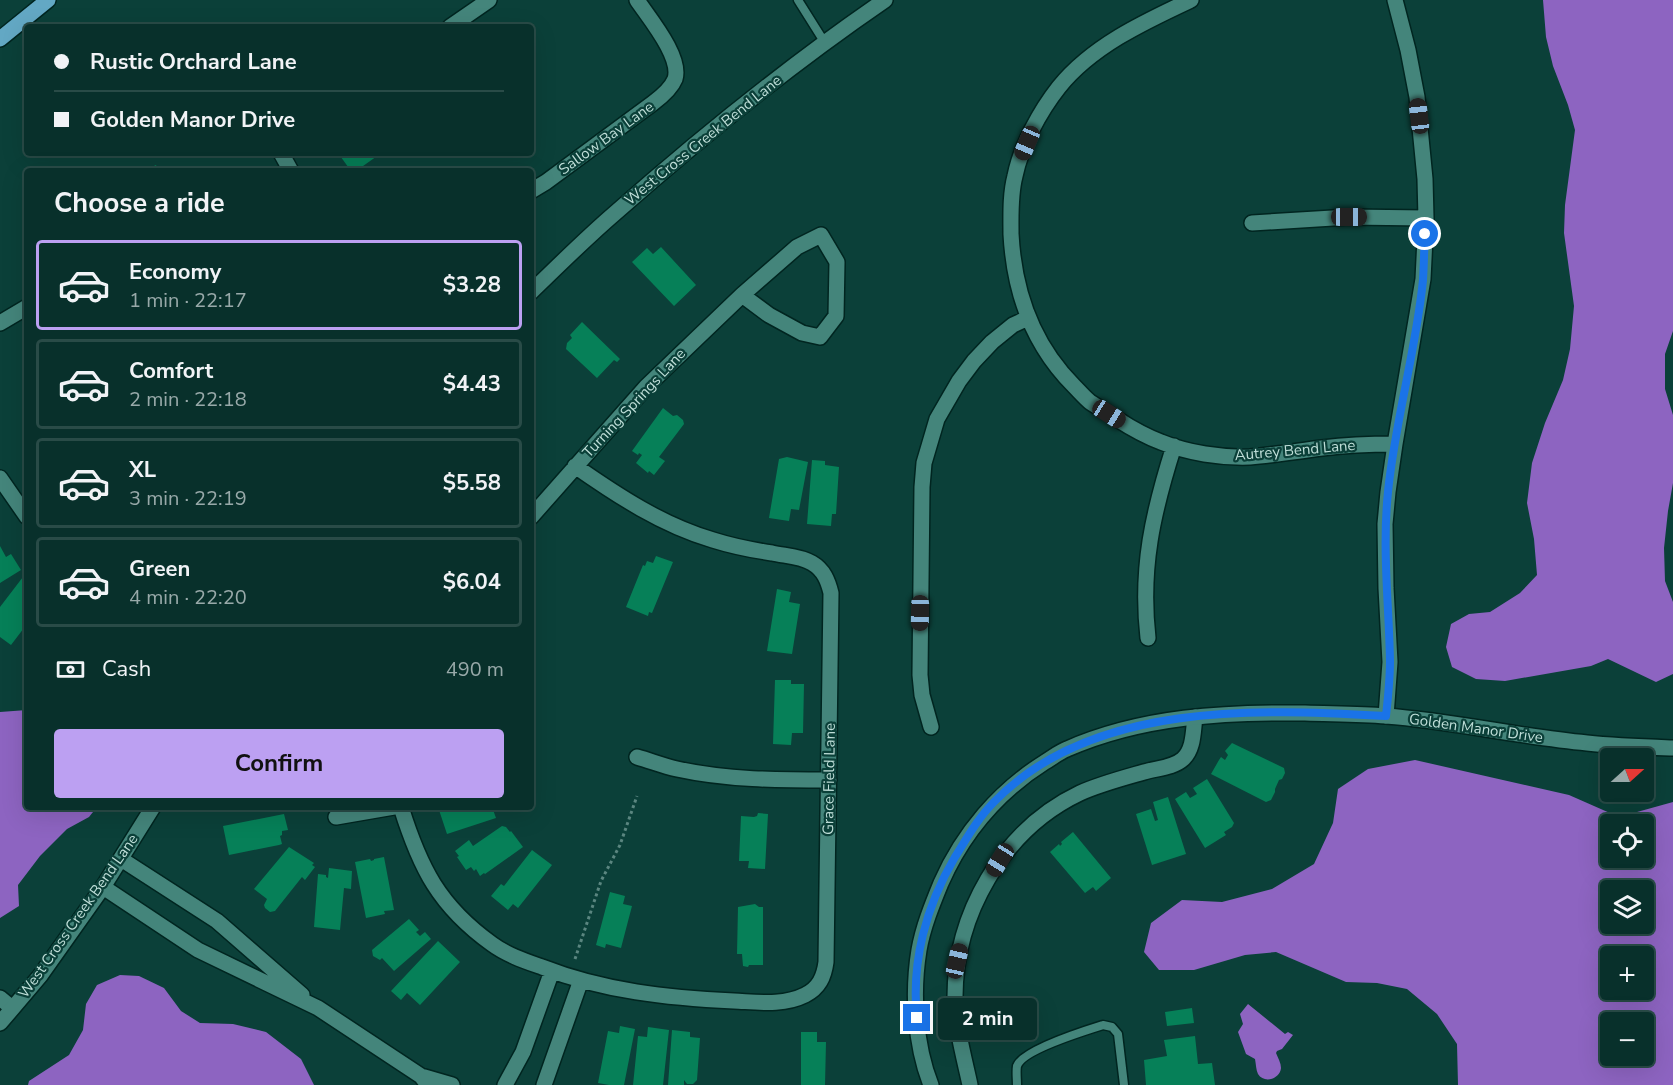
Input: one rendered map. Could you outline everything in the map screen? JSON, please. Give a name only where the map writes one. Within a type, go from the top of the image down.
[{"type":"main road","points":[[25,20],[40,0]]},
{"type":"main road","points":[[0,39],[48,0]]},
{"type":"street","points":[[454,24],[489,0]]},
{"type":"street","name":"Sallow Bay Lane","points":[[534,189],[653,104],[666,92],[675,78],[675,61],[668,46],[637,0]]},
{"type":"street","name":"West Cross Creek Bend Lane","points":[[534,289],[621,207],[726,119],[885,0]]},
{"type":"street","name":"Autrey Bend Lane","points":[[1191,0],[1114,40],[1091,56],[1059,87],[1040,116],[1022,154],[1015,175],[1011,202],[1012,255],[1028,318],[1053,361],[1089,401],[1132,429],[1161,442],[1191,451],[1221,456],[1249,457],[1352,445],[1395,444]]},
{"type":"street","points":[[1386,716],[1390,662],[1385,524],[1395,444],[1423,279],[1426,218],[1417,97],[1395,0]]},
{"type":"street","points":[[1252,223],[1349,217],[1426,218]]},
{"type":"street","name":"Turning Springs Lane","points":[[534,514],[646,387],[742,295],[796,247],[821,235],[837,262],[836,316],[820,337],[802,333],[769,315],[742,295]]},
{"type":"street","points":[[0,323],[24,309]]},
{"type":"street","points":[[931,727],[922,695],[919,653],[924,463],[937,419],[959,381],[992,342],[1013,325],[1028,318]]},
{"type":"street","points":[[1148,638],[1145,613],[1147,556],[1158,499],[1174,446]]},
{"type":"street","name":"Grace Field Lane","points":[[575,466],[620,498],[671,524],[712,540],[813,563],[829,582],[831,593],[826,962],[824,975],[817,987],[795,999],[773,1002],[671,997],[618,989],[581,980]]},
{"type":"street","points":[[0,478],[24,513]]},
{"type":"street","name":"Golden Manor Drive","points":[[931,1085],[919,1039],[915,998],[919,950],[930,910],[946,873],[971,831],[994,802],[1027,773],[1065,750],[1105,735],[1150,723],[1266,712],[1386,716],[1586,743],[1673,748]]},
{"type":"street","points":[[970,1085],[958,1037],[955,1000],[957,961],[965,927],[977,896],[1000,860],[1022,834],[1046,814],[1079,794],[1115,780],[1173,765],[1182,760],[1189,752],[1195,717]]},
{"type":"street","points":[[637,757],[676,769],[725,777],[828,780]]},
{"type":"street","name":"West Cross Creek Bend Lane","points":[[0,1023],[40,976],[103,886],[151,810]]},
{"type":"street","points":[[336,818],[378,810]]},
{"type":"street","points":[[403,810],[410,836],[424,868],[439,893],[462,920],[494,945],[518,959],[581,980],[544,1085]]},
{"type":"street","points":[[121,859],[217,921],[318,1008],[424,1080],[452,1085]]},
{"type":"street","points":[[103,886],[198,950],[318,1008]]},
{"type":"street","points":[[505,1085],[523,1052],[552,971]]},
{"type":"street","points":[[0,998],[12,1008]]},
{"type":"lane","points":[[798,0],[825,43]]},
{"type":"lane","points":[[1017,1085],[1017,1065],[1022,1058],[1041,1047],[1103,1024],[1112,1027],[1118,1034],[1124,1085]]},
{"type":"path","points":[[575,959],[601,881],[620,845],[637,796]]},
{"type":"shaded area","points":[[1543,0],[1673,0],[1673,331],[1665,354],[1665,389],[1673,415],[1673,483],[1664,548],[1665,581],[1673,602],[1673,674],[1656,682],[1608,659],[1591,666],[1505,681],[1476,679],[1452,667],[1446,647],[1451,624],[1469,614],[1490,612],[1520,593],[1537,575],[1534,539],[1527,503],[1532,463],[1545,423],[1563,380],[1570,349],[1574,306],[1564,233],[1565,205],[1575,130],[1553,66],[1546,37]]},
{"type":"shaded area","points":[[24,710],[24,810],[95,810],[89,817],[67,829],[40,856],[18,885],[19,906],[0,918],[0,712]]},
{"type":"shaded area","points":[[1415,760],[1569,795],[1612,814],[1600,814],[1600,868],[1654,868],[1654,814],[1630,814],[1673,802],[1673,1085],[1458,1085],[1457,1044],[1437,1014],[1407,989],[1377,983],[1346,982],[1276,952],[1245,955],[1194,970],[1159,970],[1144,952],[1151,923],[1182,900],[1222,902],[1272,889],[1314,864],[1333,823],[1338,789],[1368,769]]},
{"type":"shaded area","points":[[120,975],[139,976],[164,988],[181,1011],[200,1023],[233,1024],[266,1032],[301,1059],[314,1085],[28,1085],[29,1081],[69,1055],[83,1030],[86,1004],[97,985]]},
{"type":"shaded area","points":[[1248,1004],[1285,1034],[1288,1032],[1293,1035],[1276,1053],[1281,1068],[1278,1075],[1271,1079],[1264,1079],[1258,1074],[1255,1059],[1246,1054],[1238,1032],[1243,1024],[1240,1014]]},
{"type":"building","points":[[340,156],[377,156],[360,168],[349,168]]},
{"type":"building","points":[[661,247],[696,285],[674,306],[632,262],[647,248],[653,254]]},
{"type":"building","points":[[582,322],[620,359],[617,362],[614,360],[597,378],[566,349],[567,343],[572,338],[570,335]]},
{"type":"building","points":[[663,408],[673,416],[677,415],[684,424],[659,457],[665,461],[654,475],[636,463],[642,455],[632,451]]},
{"type":"building","points":[[787,457],[808,462],[799,510],[791,509],[789,521],[769,518],[779,459]]},
{"type":"building","points":[[812,460],[825,461],[825,465],[839,467],[836,514],[832,514],[831,526],[807,524]]},
{"type":"building","points":[[0,546],[6,557],[11,554],[21,570],[0,583]]},
{"type":"building","points":[[656,556],[673,562],[652,613],[649,612],[648,616],[626,607],[643,565],[645,566],[647,561],[653,563]]},
{"type":"building","points":[[24,576],[24,628],[11,645],[0,637],[0,607]]},
{"type":"building","points":[[777,589],[791,592],[789,602],[800,604],[792,654],[767,651]]},
{"type":"building","points":[[775,680],[791,680],[791,684],[804,684],[803,733],[792,733],[791,745],[773,744]]},
{"type":"building","points":[[1232,743],[1284,768],[1285,773],[1279,780],[1271,800],[1266,802],[1211,774],[1221,757],[1225,760],[1228,755],[1225,751]]},
{"type":"building","points":[[1207,779],[1234,823],[1224,832],[1226,835],[1205,848],[1175,799],[1186,792],[1190,798],[1197,794],[1193,788]]},
{"type":"building","points":[[1168,797],[1186,854],[1152,865],[1136,814],[1151,809],[1155,821],[1158,820],[1153,802]]},
{"type":"building","points":[[439,810],[493,810],[496,818],[447,834]]},
{"type":"building","points":[[758,813],[768,814],[765,869],[748,868],[749,861],[739,861],[741,816],[754,817]]},
{"type":"building","points":[[284,814],[288,830],[282,831],[280,836],[282,844],[229,855],[223,826]]},
{"type":"building","points":[[502,826],[511,831],[523,847],[485,874],[480,876],[476,869],[474,871],[471,867],[466,870],[455,851],[469,840],[473,846]]},
{"type":"building","points":[[1073,832],[1111,878],[1096,891],[1093,887],[1085,893],[1050,852],[1059,844],[1060,846],[1061,842]]},
{"type":"building","points":[[289,847],[314,863],[312,865],[315,867],[305,880],[302,877],[275,911],[270,912],[264,905],[267,899],[254,889]]},
{"type":"building","points":[[532,850],[552,865],[518,908],[513,904],[508,910],[491,896],[501,884],[504,886]]},
{"type":"building","points":[[384,857],[394,910],[366,918],[355,862]]},
{"type":"building","points":[[329,868],[352,871],[351,889],[344,888],[340,930],[314,927],[318,874],[326,875],[328,878]]},
{"type":"building","points":[[610,892],[625,896],[623,904],[632,906],[621,948],[606,944],[605,948],[596,945]]},
{"type":"building","points":[[755,904],[763,907],[763,965],[749,965],[748,967],[743,966],[742,954],[737,954],[738,907]]},
{"type":"building","points":[[409,919],[419,930],[416,932],[420,936],[425,932],[431,939],[394,971],[382,958],[380,960],[373,956],[372,950]]},
{"type":"building","points":[[438,941],[460,962],[420,1005],[407,993],[401,1000],[391,991]]},
{"type":"building","points":[[1192,1008],[1194,1023],[1167,1026],[1165,1012]]},
{"type":"building","points":[[620,1026],[635,1029],[624,1085],[598,1083],[608,1031],[619,1033]]},
{"type":"building","points":[[648,1027],[669,1030],[663,1085],[633,1085],[638,1036],[647,1037]]},
{"type":"building","points":[[672,1030],[690,1032],[690,1037],[700,1038],[697,1080],[693,1084],[687,1084],[684,1080],[684,1085],[668,1085]]},
{"type":"building","points":[[801,1032],[817,1032],[817,1042],[826,1042],[825,1085],[801,1085]]},
{"type":"building","points":[[1195,1036],[1198,1064],[1212,1063],[1215,1085],[1146,1085],[1144,1060],[1167,1056],[1164,1040]]},
{"type":"route","points":[[917,1018],[915,998],[919,950],[930,910],[946,873],[971,831],[994,802],[1027,773],[1065,750],[1105,735],[1150,723],[1266,712],[1386,716],[1390,662],[1385,524],[1395,444],[1423,279],[1425,234]]}]
